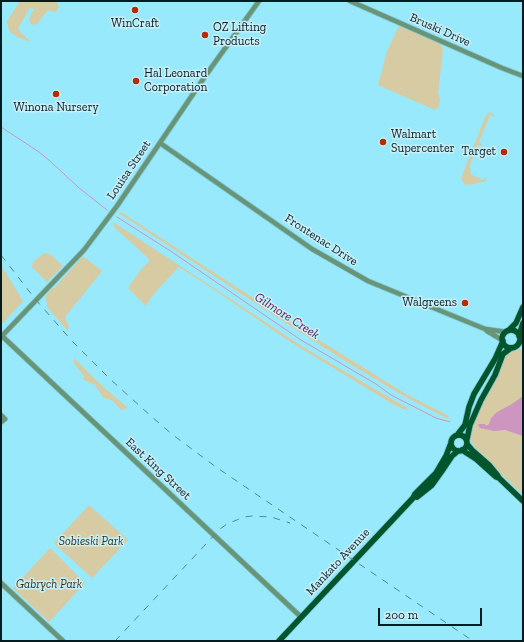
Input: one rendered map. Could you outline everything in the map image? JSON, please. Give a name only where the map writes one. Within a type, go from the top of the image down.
[{"type":"main road","name":"Mankato Avenue","points":[[279,641],[439,469],[446,456],[452,438],[458,434],[465,425],[474,394],[495,359],[503,340],[503,336],[516,323],[523,307]]},
{"type":"main road","name":"Mankato Avenue","points":[[413,498],[432,484],[452,456],[466,448],[470,425],[481,400],[495,375],[503,354],[515,347],[520,341],[519,336],[523,323]]},
{"type":"main road","points":[[508,331],[515,331],[519,336]]},
{"type":"main road","points":[[503,340],[506,346],[511,348]]},
{"type":"main road","points":[[458,434],[463,435],[472,450],[498,474],[499,478]]},
{"type":"main road","points":[[451,443],[453,448],[476,459],[523,501]]},
{"type":"street","name":"Louisa Street","points":[[1,336],[84,250],[110,216],[258,1]]},
{"type":"street","name":"Bruski Drive","points":[[350,1],[523,76]]},
{"type":"street","name":"Frontenac Drive","points":[[160,143],[312,249],[368,282],[485,329],[503,340]]},
{"type":"street","name":"Frontenac Drive","points":[[485,329],[508,331]]},
{"type":"street","name":"East King Street","points":[[1,336],[301,617]]},
{"type":"street","points":[[1,583],[63,641]]},
{"type":"green space","points":[[20,1],[56,1],[59,7],[56,12],[48,10],[36,25],[31,24],[29,20],[34,9],[30,8],[18,28],[20,32],[30,41],[17,37],[9,30],[7,21]]},
{"type":"green space","points":[[399,26],[441,43],[443,52],[438,93],[440,99],[439,106],[435,110],[378,85],[387,51]]},
{"type":"green space","points":[[490,112],[494,115],[490,115],[479,142],[482,144],[481,146],[478,145],[469,167],[471,169],[470,174],[483,180],[486,177],[486,181],[470,185],[464,184],[461,178],[486,115]]},
{"type":"green space","points":[[121,212],[298,327],[406,394],[449,416],[448,419],[402,395],[345,361],[118,213]]},
{"type":"green space","points":[[113,222],[303,347],[407,408],[409,411],[396,406],[292,343],[179,267],[158,289],[146,306],[128,288],[139,272],[150,260],[114,227]]},
{"type":"green space","points":[[44,253],[50,254],[62,265],[62,267],[47,282],[32,267],[33,262]]},
{"type":"green space","points":[[82,257],[87,259],[102,271],[65,317],[69,327],[68,331],[47,307],[45,297],[52,288],[56,287]]},
{"type":"green space","points":[[1,265],[23,301],[1,325]]},
{"type":"green space","points":[[516,349],[523,350],[523,495],[482,456],[470,439],[470,431],[475,418],[507,354]]},
{"type":"green space","points":[[74,358],[99,383],[128,408],[121,410],[113,401],[102,397],[95,385],[84,380],[84,376],[74,363]]},
{"type":"green space","name":"Sobieski Park","points":[[89,505],[128,540],[92,578],[54,543]]},
{"type":"green space","name":"Gabrych Park","points":[[50,548],[85,583],[49,622],[13,588]]},
{"type":"shaded area","points":[[523,396],[523,436],[505,430],[494,431],[480,428],[478,424],[485,424],[486,426],[497,412]]},
{"type":"waterway","name":"Gilmore Creek","points":[[1,127],[39,152],[78,187],[107,210]]},
{"type":"waterway","name":"Gilmore Creek","points":[[117,217],[172,252],[301,340],[376,384],[391,395],[436,418],[450,422]]},
{"type":"railway","points":[[1,255],[36,300],[72,341],[110,379],[173,435],[216,467],[473,641]]},
{"type":"railway","points":[[115,641],[220,529],[227,524],[244,517],[252,516],[271,517],[290,523]]},
{"type":"place","name":"WinCraft","points":[[135,10]]},
{"type":"place","name":"OZ Lifting Products","points":[[205,35]]},
{"type":"place","name":"Hal Leonard Corporation","points":[[136,81]]},
{"type":"place","name":"Winona Nursery","points":[[56,94]]},
{"type":"place","name":"Walmart Supercenter","points":[[383,142]]},
{"type":"place","name":"Target","points":[[504,152]]},
{"type":"place","name":"Walgreens","points":[[465,303]]}]
